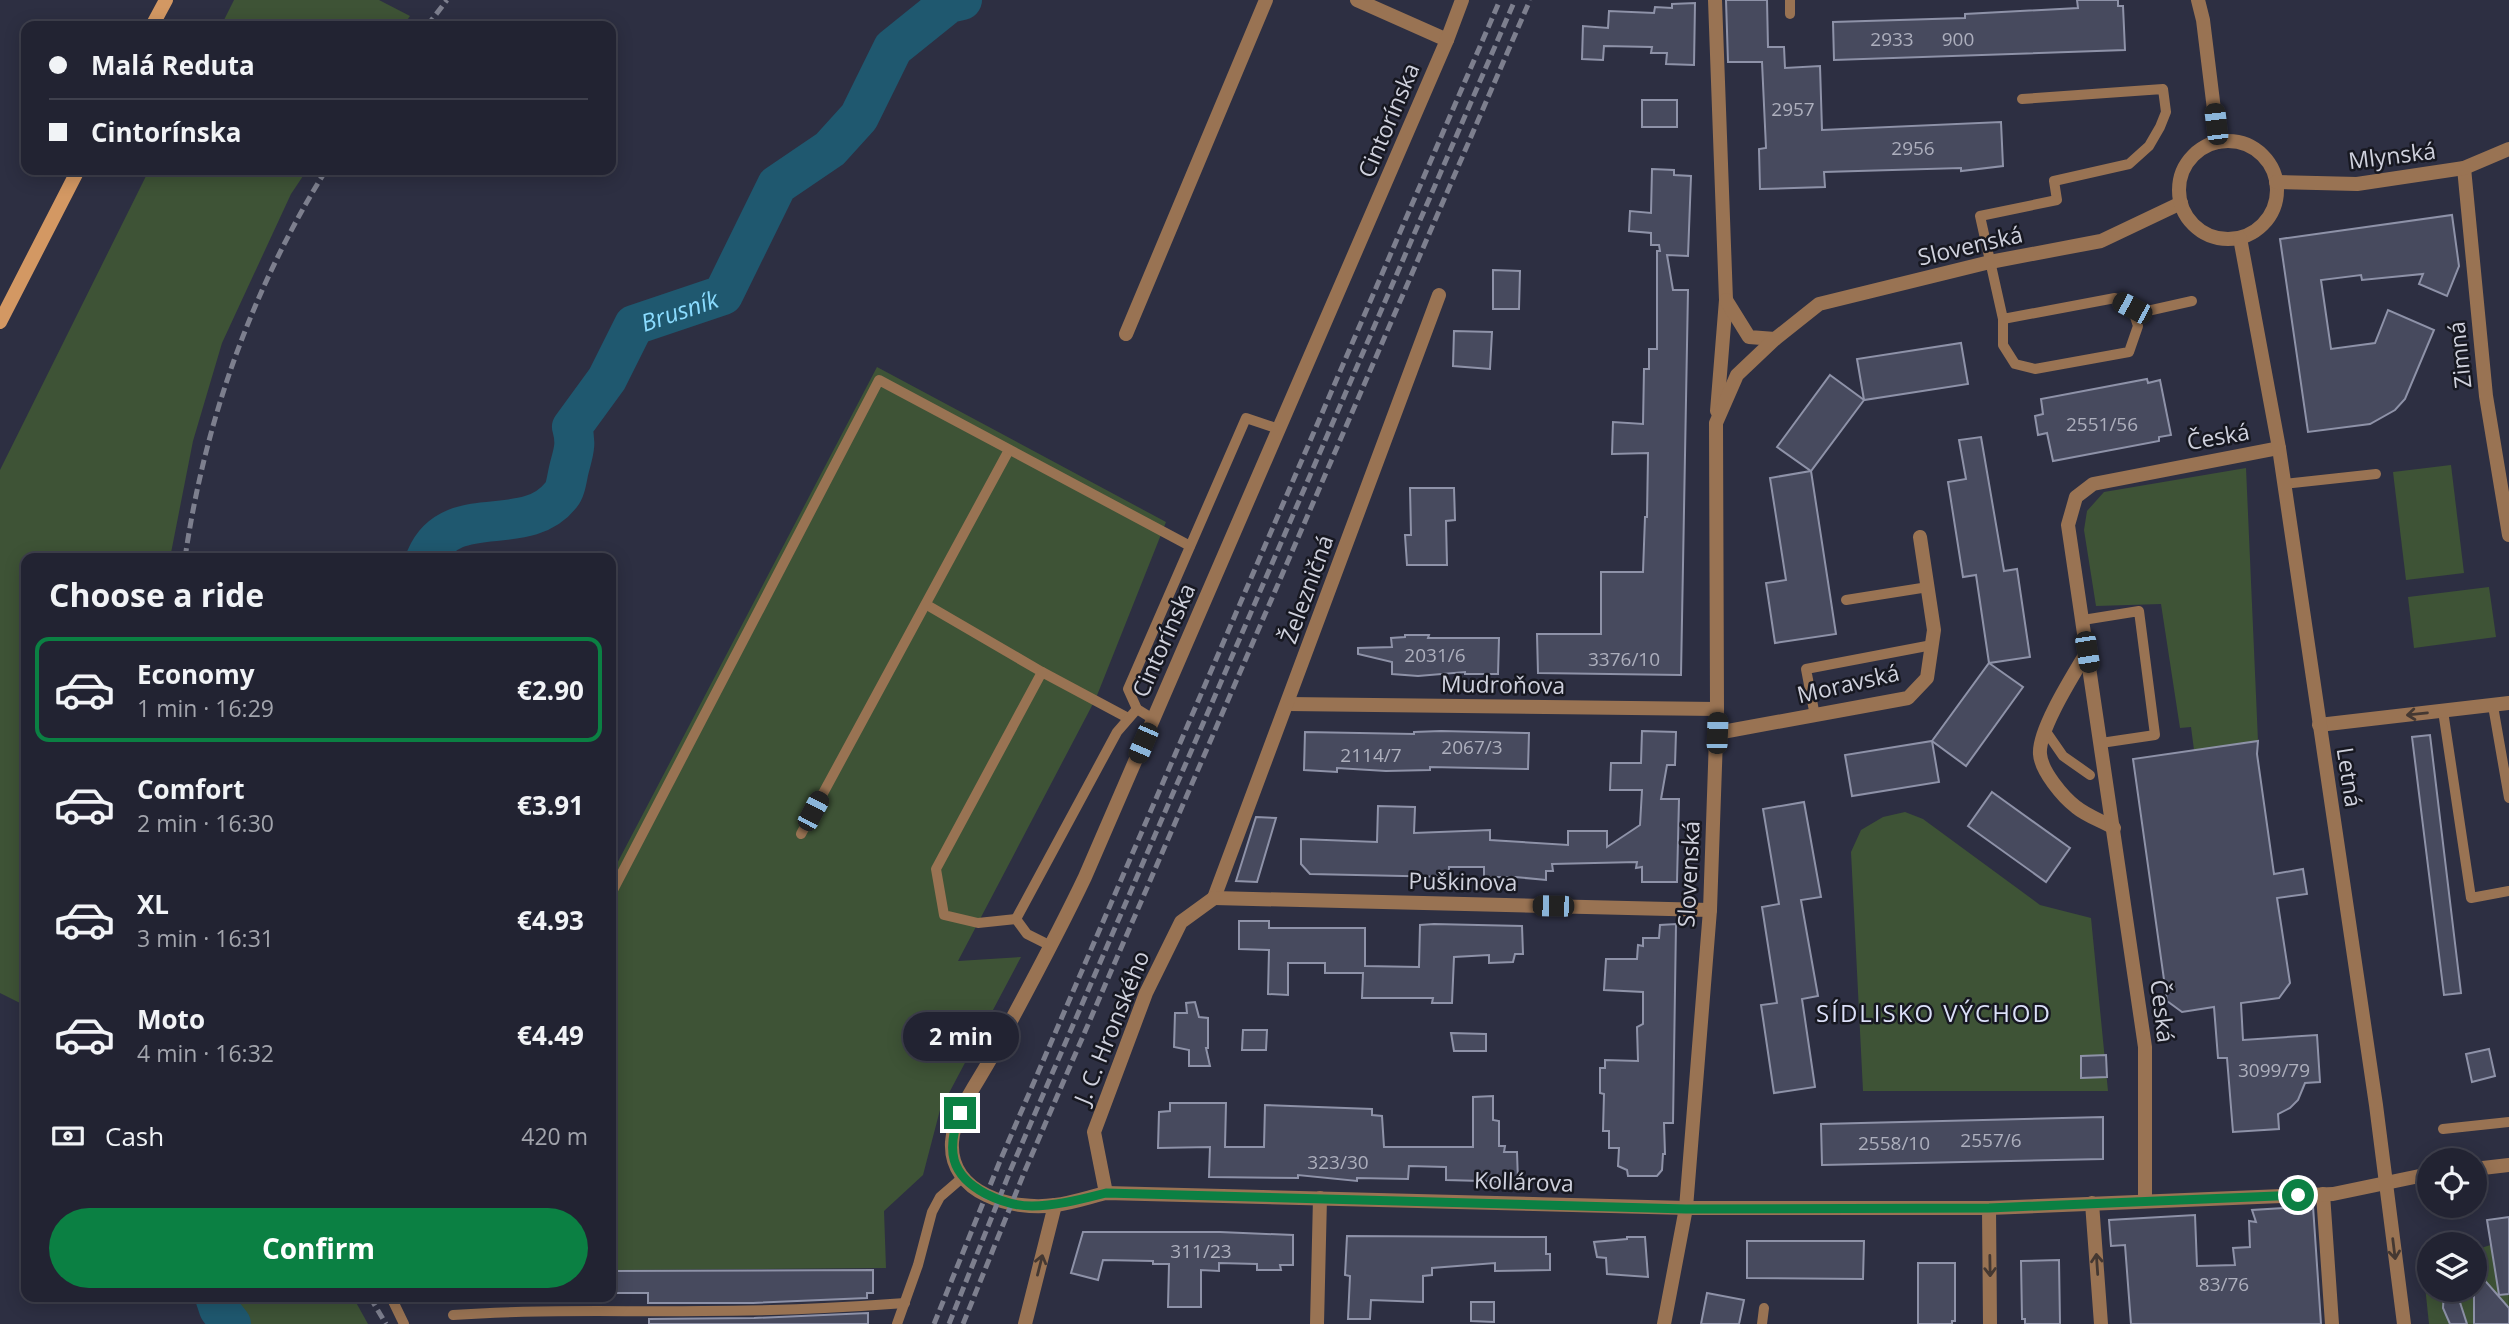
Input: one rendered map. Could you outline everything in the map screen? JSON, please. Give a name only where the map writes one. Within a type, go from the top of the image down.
[{"type":"main road","points":[[155,21],[166,0]]},
{"type":"main road","points":[[0,321],[75,175]]},
{"type":"street","points":[[1126,334],[1266,0]]},
{"type":"street","points":[[1357,0],[1447,40]]},
{"type":"street","name":"Cintorínska","points":[[962,1178],[953,1155],[954,1129],[960,1113],[1051,946],[1089,867],[1462,0]]},
{"type":"street","name":"Slovenská","points":[[1664,1324],[1686,1209],[1710,910],[1717,733],[1716,423],[1726,300],[1715,0]]},
{"type":"street","points":[[2198,0],[2203,20],[2218,142]]},
{"type":"street","points":[[2218,142],[2249,146],[2262,155],[2271,167],[2276,181],[2276,200],[2269,217],[2256,230],[2240,238],[2223,240],[2209,236],[2196,228],[2186,217],[2180,203],[2179,187],[2187,165],[2204,148],[2218,142]]},
{"type":"street","name":"Mlynská","points":[[2276,181],[2357,184],[2464,168],[2509,149]]},
{"type":"street","name":"Zimná","points":[[2464,168],[2486,396],[2509,535]]},
{"type":"street","name":"Slovenská","points":[[1716,423],[1737,375],[1775,339],[1819,304],[1990,262],[2101,241],[2180,203]]},
{"type":"street","name":"Letná","points":[[2240,238],[2279,449],[2376,1105],[2404,1324]]},
{"type":"street","name":"Železničná","points":[[1214,898],[1439,295]]},
{"type":"street","name":"Slovenská","points":[[1726,300],[1749,337],[1775,339]]},
{"type":"street","name":"Česká","points":[[2145,1201],[2146,1047],[2068,524],[2076,497],[2093,484],[2279,449]]},
{"type":"street","name":"Moravská","points":[[1717,733],[1908,698],[1927,678],[1934,630],[1920,537]]},
{"type":"street","points":[[2087,652],[2056,706],[2045,730],[2039,754],[2049,778],[2076,807],[2114,828]]},
{"type":"street","points":[[2319,725],[2509,703]]},
{"type":"street","name":"Mudroňova","points":[[1288,704],[1717,709]]},
{"type":"street","name":"Puškinova","points":[[1214,898],[1710,910]]},
{"type":"street","name":"J. C. Hronského","points":[[1106,1193],[1094,1132],[1146,993],[1181,922],[1214,898]]},
{"type":"street","points":[[2487,1168],[2509,1165]]},
{"type":"street","name":"Kollárova","points":[[962,1178],[992,1198],[1030,1206],[1055,1205],[1106,1193],[1686,1209],[1989,1208],[2333,1194],[2417,1176]]},
{"type":"street","points":[[2323,1194],[2332,1324]]},
{"type":"street","points":[[1317,1324],[1320,1198]]},
{"type":"street","points":[[2092,1203],[2101,1324]]},
{"type":"street","points":[[1024,1324],[1055,1205]]},
{"type":"street","points":[[1989,1208],[1990,1324]]},
{"type":"lane","points":[[1790,0],[1790,14]]},
{"type":"lane","points":[[2003,319],[2115,299],[2132,308],[2138,326],[2129,352],[2035,369],[2015,364],[2003,345],[2003,319],[1980,215],[2057,200],[2054,181],[2129,164],[2149,146],[2166,112],[2163,89],[2022,99]]},
{"type":"lane","points":[[2134,314],[2192,302]]},
{"type":"lane","points":[[616,884],[879,380],[1190,546]]},
{"type":"lane","points":[[1153,719],[1136,709],[1128,689],[1190,546],[1246,418],[1279,429]]},
{"type":"lane","points":[[801,834],[1009,450]]},
{"type":"lane","points":[[2284,484],[2376,474]]},
{"type":"lane","points":[[1846,600],[1928,587]]},
{"type":"lane","points":[[926,605],[1128,719]]},
{"type":"lane","points":[[2083,620],[2139,611],[2155,735],[2101,743]]},
{"type":"lane","points":[[1815,716],[1806,669],[1932,645]]},
{"type":"lane","points":[[1016,919],[978,923],[944,915],[936,869],[1042,672]]},
{"type":"lane","points":[[2493,706],[2509,798]]},
{"type":"lane","points":[[1016,919],[1117,732],[1136,709]]},
{"type":"lane","points":[[2443,711],[2471,898],[2509,891]]},
{"type":"lane","points":[[2045,730],[2063,756],[2090,775]]},
{"type":"lane","points":[[1016,919],[1027,934],[1051,946]]},
{"type":"lane","points":[[2443,1129],[2509,1122]]},
{"type":"lane","points":[[897,1324],[918,1265],[932,1212],[940,1198],[962,1178]]},
{"type":"lane","points":[[393,1302],[404,1324]]},
{"type":"lane","points":[[453,1315],[500,1312],[854,1308],[905,1303]]},
{"type":"lane","points":[[1762,1324],[1764,1308]]},
{"type":"green space","points":[[234,0],[379,0],[410,16],[406,21],[224,21]]},
{"type":"green space","points":[[147,175],[304,175],[291,194],[222,343],[193,441],[171,553],[21,553],[21,1004],[0,993],[0,470]]},
{"type":"green space","points":[[877,367],[1166,522],[1096,698],[958,961],[1021,957],[940,1110],[923,1175],[884,1211],[886,1268],[616,1270],[616,865]]},
{"type":"green space","points":[[2451,465],[2464,573],[2406,580],[2393,472]]},
{"type":"green space","points":[[2246,468],[2258,741],[2194,750],[2191,727],[2180,728],[2161,604],[2096,606],[2084,530],[2087,511],[2104,492]]},
{"type":"green space","points":[[2489,587],[2496,637],[2414,648],[2408,597]]},
{"type":"green space","points":[[1905,812],[1923,819],[2040,905],[2091,918],[2108,1091],[1863,1091],[1851,852],[1861,830],[1883,817]]},
{"type":"green space","points":[[2509,1239],[2509,1324],[2429,1324],[2427,1302],[2487,1302],[2487,1246]]},
{"type":"green space","points":[[218,1302],[356,1302],[368,1324],[231,1324]]},
{"type":"building","points":[[1726,0],[1767,0],[1768,47],[1784,47],[1785,68],[1820,66],[1822,130],[2001,122],[2003,166],[1961,171],[1961,168],[1824,172],[1825,187],[1760,189],[1759,149],[1766,148],[1762,62],[1728,62]]},
{"type":"building","points":[[2077,0],[2118,0],[2118,6],[2123,6],[2125,50],[1834,60],[1833,22],[1965,18],[1965,14],[2078,8]]},
{"type":"building","points":[[1695,3],[1694,65],[1666,64],[1667,53],[1651,53],[1652,47],[1604,46],[1603,60],[1582,59],[1583,26],[1608,28],[1609,11],[1654,13],[1655,7],[1672,8],[1672,4]]},
{"type":"building","points":[[1642,100],[1677,100],[1677,127],[1642,127]]},
{"type":"building","points":[[1652,169],[1674,170],[1674,175],[1691,176],[1688,256],[1667,255],[1673,290],[1688,290],[1681,675],[1538,673],[1537,634],[1601,634],[1601,572],[1643,572],[1648,453],[1612,454],[1613,422],[1643,424],[1644,369],[1649,369],[1649,349],[1657,349],[1659,245],[1651,245],[1651,233],[1629,231],[1630,211],[1651,213]]},
{"type":"building","points":[[2452,215],[2459,266],[2447,296],[2419,284],[2423,274],[2362,280],[2361,275],[2321,280],[2331,349],[2375,343],[2388,310],[2434,330],[2405,399],[2395,410],[2370,424],[2308,432],[2280,239]]},
{"type":"building","points":[[1493,270],[1520,271],[1519,309],[1493,309]]},
{"type":"building","points":[[1454,331],[1492,332],[1490,369],[1453,366]]},
{"type":"building","points":[[1961,343],[1968,384],[1864,400],[1857,359]]},
{"type":"building","points":[[1830,375],[1864,400],[1811,471],[1777,447]]},
{"type":"building","points":[[2147,379],[2148,383],[2160,380],[2171,435],[2159,437],[2159,441],[2053,461],[2047,433],[2038,435],[2035,416],[2043,414],[2041,399]]},
{"type":"building","points":[[1981,437],[2004,571],[2017,569],[2030,657],[1989,663],[1976,575],[1963,577],[1948,482],[1966,479],[1959,440]]},
{"type":"building","points":[[1811,471],[1836,634],[1775,643],[1766,583],[1786,580],[1770,478]]},
{"type":"building","points":[[1410,488],[1454,488],[1455,520],[1446,521],[1447,565],[1407,565],[1405,535],[1411,535]]},
{"type":"building","points":[[1429,635],[1428,638],[1499,638],[1498,674],[1392,674],[1392,662],[1358,654],[1358,648],[1392,647],[1391,638]]},
{"type":"building","points":[[1989,663],[2023,687],[1966,766],[1932,741]]},
{"type":"building","points":[[1441,731],[1529,733],[1528,769],[1430,767],[1430,770],[1304,770],[1305,732],[1414,734]]},
{"type":"building","points":[[1642,731],[1676,732],[1675,765],[1667,765],[1661,799],[1679,799],[1677,882],[1642,882],[1642,867],[1636,868],[1637,862],[1552,864],[1553,871],[1546,871],[1546,880],[1484,877],[1484,867],[1449,867],[1449,877],[1310,874],[1301,864],[1301,839],[1377,842],[1378,806],[1415,807],[1414,833],[1490,830],[1490,840],[1568,845],[1568,831],[1607,831],[1607,847],[1640,825],[1642,790],[1610,790],[1611,763],[1641,763]]},
{"type":"building","points":[[2430,735],[2461,993],[2444,995],[2412,737]]},
{"type":"building","points":[[1932,741],[1939,782],[1852,796],[1845,755]]},
{"type":"building","points":[[2258,741],[2257,754],[2274,874],[2303,869],[2307,894],[2277,898],[2290,983],[2279,998],[2241,1003],[2243,1040],[2317,1035],[2320,1082],[2305,1083],[2298,1100],[2278,1114],[2279,1129],[2233,1132],[2227,1058],[2218,1058],[2214,1007],[2182,1012],[2167,1001],[2133,759]]},
{"type":"building","points":[[1992,792],[2070,848],[2046,882],[1968,826]]},
{"type":"building","points":[[1804,802],[1821,897],[1801,900],[1818,996],[1802,999],[1815,1087],[1774,1093],[1761,1005],[1777,1003],[1762,907],[1779,904],[1763,809]]},
{"type":"building","points":[[1256,817],[1276,818],[1257,882],[1236,881]]},
{"type":"building","points":[[1239,921],[1269,921],[1269,928],[1365,928],[1365,966],[1419,967],[1420,925],[1522,926],[1523,954],[1515,954],[1513,962],[1489,963],[1489,955],[1454,957],[1452,1003],[1432,1003],[1433,998],[1362,998],[1363,973],[1325,973],[1325,963],[1288,963],[1288,995],[1268,994],[1269,950],[1239,949]]},
{"type":"building","points":[[1676,924],[1673,1123],[1664,1123],[1665,1154],[1662,1170],[1657,1176],[1628,1176],[1627,1170],[1618,1166],[1619,1148],[1609,1148],[1609,1131],[1603,1131],[1604,1094],[1600,1093],[1600,1068],[1605,1068],[1605,1060],[1638,1061],[1637,1027],[1643,1024],[1643,992],[1604,990],[1606,959],[1637,959],[1638,945],[1643,946],[1643,938],[1659,938],[1660,925]]},
{"type":"building","points":[[1195,1002],[1199,1017],[1208,1018],[1206,1048],[1210,1066],[1189,1066],[1189,1050],[1174,1047],[1175,1013],[1187,1013],[1186,1003]]},
{"type":"building","points":[[1243,1030],[1267,1030],[1266,1050],[1242,1050]]},
{"type":"building","points":[[1451,1033],[1486,1034],[1486,1051],[1454,1051]]},
{"type":"building","points":[[2489,1049],[2495,1076],[2472,1082],[2466,1054]]},
{"type":"building","points":[[2106,1055],[2107,1077],[2081,1078],[2081,1056]]},
{"type":"building","points":[[1493,1096],[1493,1120],[1499,1121],[1499,1146],[1505,1146],[1504,1152],[1517,1152],[1518,1182],[1446,1180],[1446,1167],[1409,1166],[1408,1179],[1357,1178],[1357,1181],[1298,1175],[1298,1178],[1209,1177],[1210,1147],[1158,1148],[1159,1112],[1170,1111],[1170,1103],[1226,1103],[1225,1147],[1264,1147],[1265,1105],[1372,1109],[1372,1115],[1382,1116],[1384,1147],[1473,1147],[1473,1097]]},
{"type":"building","points":[[2103,1117],[2103,1159],[1822,1165],[1821,1124]]},
{"type":"building","points":[[2313,1206],[2321,1324],[2131,1324],[2125,1245],[2111,1246],[2109,1220],[2195,1215],[2197,1266],[2235,1265],[2233,1248],[2250,1247],[2249,1221],[2256,1222],[2252,1210]]},
{"type":"building","points":[[2509,1217],[2509,1294],[2499,1295],[2487,1220]]},
{"type":"building","points":[[1083,1232],[1293,1235],[1293,1265],[1280,1265],[1281,1270],[1257,1270],[1257,1264],[1219,1263],[1219,1271],[1201,1270],[1201,1307],[1168,1307],[1169,1264],[1103,1260],[1098,1280],[1071,1273]]},
{"type":"building","points":[[1347,1236],[1546,1237],[1550,1270],[1495,1271],[1495,1263],[1432,1268],[1432,1275],[1423,1276],[1423,1302],[1371,1300],[1370,1319],[1348,1319],[1350,1276],[1345,1275]]},
{"type":"building","points":[[1645,1237],[1648,1277],[1607,1274],[1606,1258],[1597,1257],[1594,1242]]},
{"type":"building","points":[[1747,1241],[1864,1241],[1863,1279],[1747,1278]]},
{"type":"building","points":[[2059,1260],[2060,1324],[2025,1324],[2025,1319],[2022,1319],[2021,1261]]},
{"type":"building","points":[[1918,1263],[1955,1263],[1955,1321],[1952,1321],[1952,1324],[1918,1324]]},
{"type":"building","points":[[873,1270],[873,1293],[867,1293],[867,1298],[753,1303],[648,1303],[648,1293],[616,1293],[616,1271]]},
{"type":"building","points":[[2487,1283],[2509,1308],[2509,1324],[2474,1324],[2474,1302],[2487,1302]]},
{"type":"building","points":[[1707,1293],[1744,1300],[1739,1324],[1701,1324]]},
{"type":"building","points":[[1471,1302],[1494,1302],[1494,1322],[1471,1321]]},
{"type":"building","points":[[2443,1302],[2460,1302],[2467,1324],[2450,1324]]},
{"type":"building","points":[[868,1313],[868,1324],[649,1324],[649,1319]]},
{"type":"waterway","name":"Brusník","points":[[429,553],[438,540],[453,530],[470,524],[528,516],[546,508],[561,495],[574,449],[572,427],[607,379],[634,325],[723,295],[777,185],[830,149],[859,117],[893,48],[949,3],[962,0]]},
{"type":"waterway","name":"Brusník","points":[[217,1302],[231,1324]]},
{"type":"railway","points":[[431,21],[447,0]]},
{"type":"railway","points":[[934,1324],[1000,1161],[1500,0]]},
{"type":"railway","points":[[949,1324],[1011,1169],[1515,0]]},
{"type":"railway","points":[[963,1324],[1024,1173],[1530,0]]},
{"type":"railway","points":[[186,553],[205,456],[235,357],[276,261],[323,175]]},
{"type":"railway","points":[[373,1302],[386,1324]]},
{"type":"district","name":"SÍDLISKO VÝCHOD","points":[[1934,1012]]},
{"type":"route","points":[[960,1113],[952,1142],[956,1167],[962,1178],[992,1198],[1030,1206],[1055,1205],[1106,1193],[1686,1209],[1989,1208],[2298,1195]]}]
